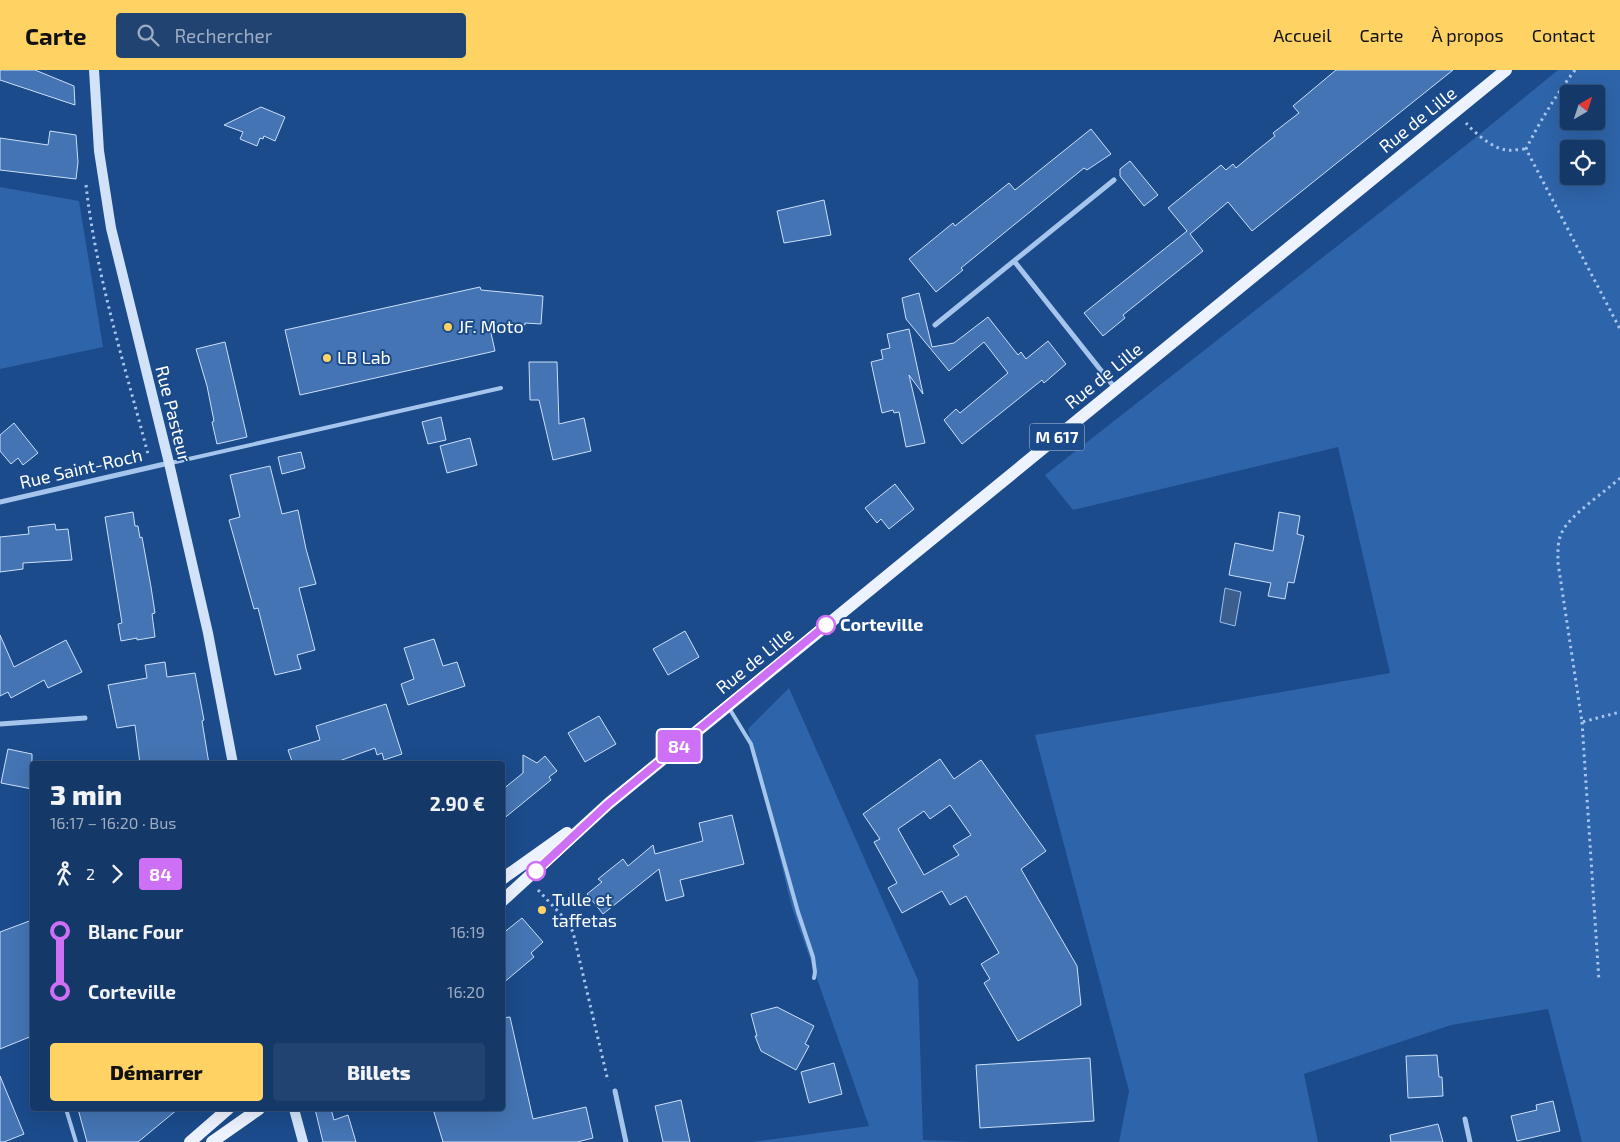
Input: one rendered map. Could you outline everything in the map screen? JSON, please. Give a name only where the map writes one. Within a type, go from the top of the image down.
[{"type":"main road","name":"Rue Pasteur","points":[[94,70],[99,151],[111,228],[169,463],[218,682],[231,761]]},
{"type":"main road","name":"Rue de Lille","points":[[505,898],[608,804],[1506,70]]},
{"type":"main road","name":"Rue de Lille","points":[[505,877],[608,804]]},
{"type":"main road","points":[[190,1142],[226,1111]]},
{"type":"main road","points":[[212,1142],[256,1111]]},
{"type":"main road","points":[[294,1111],[302,1142]]},
{"type":"street","points":[[935,325],[1114,180]]},
{"type":"street","points":[[1014,261],[1116,389]]},
{"type":"street","name":"Rue Saint-Roch","points":[[0,502],[169,463]]},
{"type":"street","points":[[0,724],[85,718]]},
{"type":"street","points":[[614,1091],[626,1142]]},
{"type":"street","points":[[1464,1119],[1470,1142]]},
{"type":"lane","points":[[169,463],[501,388]]},
{"type":"lane","points":[[728,706],[751,744],[798,912],[813,957],[814,978]]},
{"type":"lane","points":[[67,1111],[76,1142]]},
{"type":"path","points":[[1526,148],[1557,95],[1575,70]]},
{"type":"path","points":[[1456,112],[1474,132],[1487,141],[1505,150],[1526,148]]},
{"type":"path","points":[[1526,148],[1620,329]]},
{"type":"path","points":[[1599,981],[1582,722],[1558,563],[1558,545],[1562,532],[1571,521],[1620,478]]},
{"type":"path","points":[[1582,722],[1620,712]]},
{"type":"path","points":[[528,878],[567,921],[573,932],[606,1078],[614,1091]]},
{"type":"shaded area","points":[[1558,70],[1620,70],[1620,1142],[1582,1142],[1548,1009],[1451,1025],[1304,1074],[1318,1142],[1119,1142],[1129,1091],[1035,735],[1390,673],[1338,447],[1073,510],[1045,475],[1470,142]]},
{"type":"shaded area","points":[[0,187],[79,201],[103,347],[0,369]]},
{"type":"shaded area","points":[[1225,588],[1241,592],[1235,626],[1220,622]]},
{"type":"shaded area","points":[[789,688],[918,980],[923,1140],[972,1142],[752,1142],[869,1126],[792,908],[748,729]]},
{"type":"building","points":[[0,70],[35,70],[74,86],[75,105],[0,80]]},
{"type":"building","points":[[1336,70],[1453,70],[1252,231],[1228,202],[1190,234],[1203,251],[1123,315],[1125,318],[1103,336],[1084,313],[1187,231],[1168,208],[1221,165],[1226,170],[1233,164],[1236,168],[1275,136],[1273,133],[1299,113],[1293,106]]},
{"type":"building","points":[[261,107],[285,117],[275,141],[264,136],[263,139],[260,138],[257,146],[240,139],[243,132],[224,125]]},
{"type":"building","points":[[1091,129],[1111,154],[1087,170],[1084,168],[961,268],[963,270],[936,292],[909,259],[953,223],[955,226],[1009,183],[1015,190]]},
{"type":"building","points":[[50,131],[76,135],[78,162],[76,179],[0,170],[0,138],[48,145]]},
{"type":"building","points":[[1130,161],[1158,195],[1144,206],[1120,176],[1120,169]]},
{"type":"building","points":[[824,200],[831,235],[784,243],[777,211]]},
{"type":"building","points":[[480,287],[481,290],[543,296],[541,324],[514,324],[514,327],[489,324],[495,351],[300,395],[285,330]]},
{"type":"building","points":[[919,293],[932,347],[954,343],[988,317],[1018,355],[1021,352],[1026,359],[1048,341],[1066,364],[1044,383],[1042,380],[962,444],[944,420],[956,409],[960,413],[1008,373],[984,342],[949,371],[906,319],[902,298]]},
{"type":"building","points":[[909,329],[923,394],[909,375],[925,443],[906,447],[899,412],[894,413],[893,410],[882,413],[871,362],[883,359],[881,350],[890,348],[887,334]]},
{"type":"building","points":[[225,342],[247,437],[217,444],[207,386],[196,349]]},
{"type":"building","points":[[529,362],[557,362],[559,424],[584,418],[591,451],[553,460],[539,400],[530,400]]},
{"type":"building","points":[[441,417],[446,440],[428,444],[422,422]]},
{"type":"building","points":[[14,423],[38,453],[23,465],[18,458],[11,464],[0,451],[0,435]]},
{"type":"building","points":[[470,438],[477,465],[447,473],[440,446]]},
{"type":"building","points":[[301,452],[305,468],[282,474],[278,457]]},
{"type":"building","points":[[270,466],[282,514],[298,510],[316,584],[299,588],[315,650],[297,655],[301,669],[275,675],[258,608],[254,609],[229,520],[240,517],[230,475]]},
{"type":"building","points":[[895,484],[914,509],[889,529],[881,519],[877,523],[865,508]]},
{"type":"building","points":[[133,512],[135,526],[138,526],[140,538],[142,537],[151,587],[155,613],[152,614],[155,637],[121,641],[118,624],[122,623],[105,517]]},
{"type":"building","points":[[1279,512],[1300,516],[1297,534],[1304,536],[1294,583],[1288,582],[1285,599],[1268,596],[1271,583],[1229,575],[1235,543],[1273,551]]},
{"type":"building","points":[[55,524],[56,530],[68,529],[72,560],[23,563],[23,569],[0,572],[0,537],[29,534],[28,527]]},
{"type":"building","points":[[685,631],[699,657],[668,675],[653,649]]},
{"type":"building","points":[[0,635],[14,667],[66,640],[82,672],[48,688],[44,680],[11,698],[8,692],[0,696]]},
{"type":"building","points":[[434,639],[443,666],[457,662],[465,686],[408,705],[401,684],[414,679],[404,648]]},
{"type":"building","points":[[165,662],[167,677],[195,673],[204,720],[202,721],[209,761],[140,761],[135,725],[117,728],[108,685],[147,678],[145,665]]},
{"type":"building","points":[[386,704],[402,754],[384,760],[382,753],[377,755],[375,748],[339,761],[292,761],[288,750],[320,740],[316,726]]},
{"type":"building","points":[[599,716],[616,744],[585,762],[568,733]]},
{"type":"building","points":[[8,749],[32,754],[32,761],[30,761],[30,789],[1,783]]},
{"type":"building","points":[[523,755],[537,763],[545,756],[557,771],[549,777],[551,780],[505,818],[505,788],[523,773]]},
{"type":"building","points":[[940,759],[954,779],[981,760],[1046,851],[1021,869],[1077,966],[1081,1005],[1018,1041],[984,983],[990,979],[981,964],[999,953],[966,896],[950,905],[942,891],[902,913],[888,888],[897,883],[874,842],[880,839],[863,814]],"holes":[[[950,805],[971,835],[953,846],[959,855],[924,875],[898,829],[924,811],[930,819]]]},
{"type":"building","points":[[732,815],[744,864],[680,880],[684,896],[666,901],[659,869],[603,914],[587,894],[602,882],[598,879],[623,859],[628,866],[653,845],[655,854],[703,841],[699,823]]},
{"type":"building","points":[[522,918],[543,942],[531,953],[534,957],[505,981],[505,932]]},
{"type":"building","points":[[30,921],[30,1037],[0,1049],[0,932]]},
{"type":"building","points":[[777,1007],[814,1026],[805,1044],[809,1046],[796,1070],[761,1051],[755,1036],[757,1036],[751,1014]]},
{"type":"building","points":[[510,1017],[533,1119],[586,1107],[593,1138],[577,1142],[443,1142],[434,1111],[505,1111],[505,1018]]},
{"type":"building","points":[[1437,1055],[1439,1077],[1442,1077],[1443,1096],[1408,1098],[1406,1056]]},
{"type":"building","points":[[1090,1058],[1094,1121],[980,1128],[976,1065]]},
{"type":"building","points":[[834,1063],[842,1094],[809,1103],[801,1072]]},
{"type":"building","points":[[0,1076],[24,1134],[4,1142],[0,1142]]},
{"type":"building","points":[[681,1100],[690,1142],[663,1142],[655,1106]]},
{"type":"building","points":[[1553,1101],[1560,1131],[1517,1141],[1511,1116],[1537,1110],[1536,1105]]},
{"type":"building","points":[[79,1111],[176,1111],[138,1142],[87,1142]]},
{"type":"building","points":[[315,1111],[332,1111],[334,1120],[348,1115],[356,1142],[323,1142]]},
{"type":"building","points":[[1438,1124],[1443,1142],[1391,1142],[1390,1135]]},
{"type":"bus line","name":"84","points":[[536,871],[608,804],[826,625]]},
{"type":"place","name":"JF. Moto","points":[[448,327]]},
{"type":"place","name":"LB Lab","points":[[327,358]]},
{"type":"place","name":"Corteville","points":[[826,625]]},
{"type":"place","name":"Tulle et taffetas","points":[[542,910]]}]
